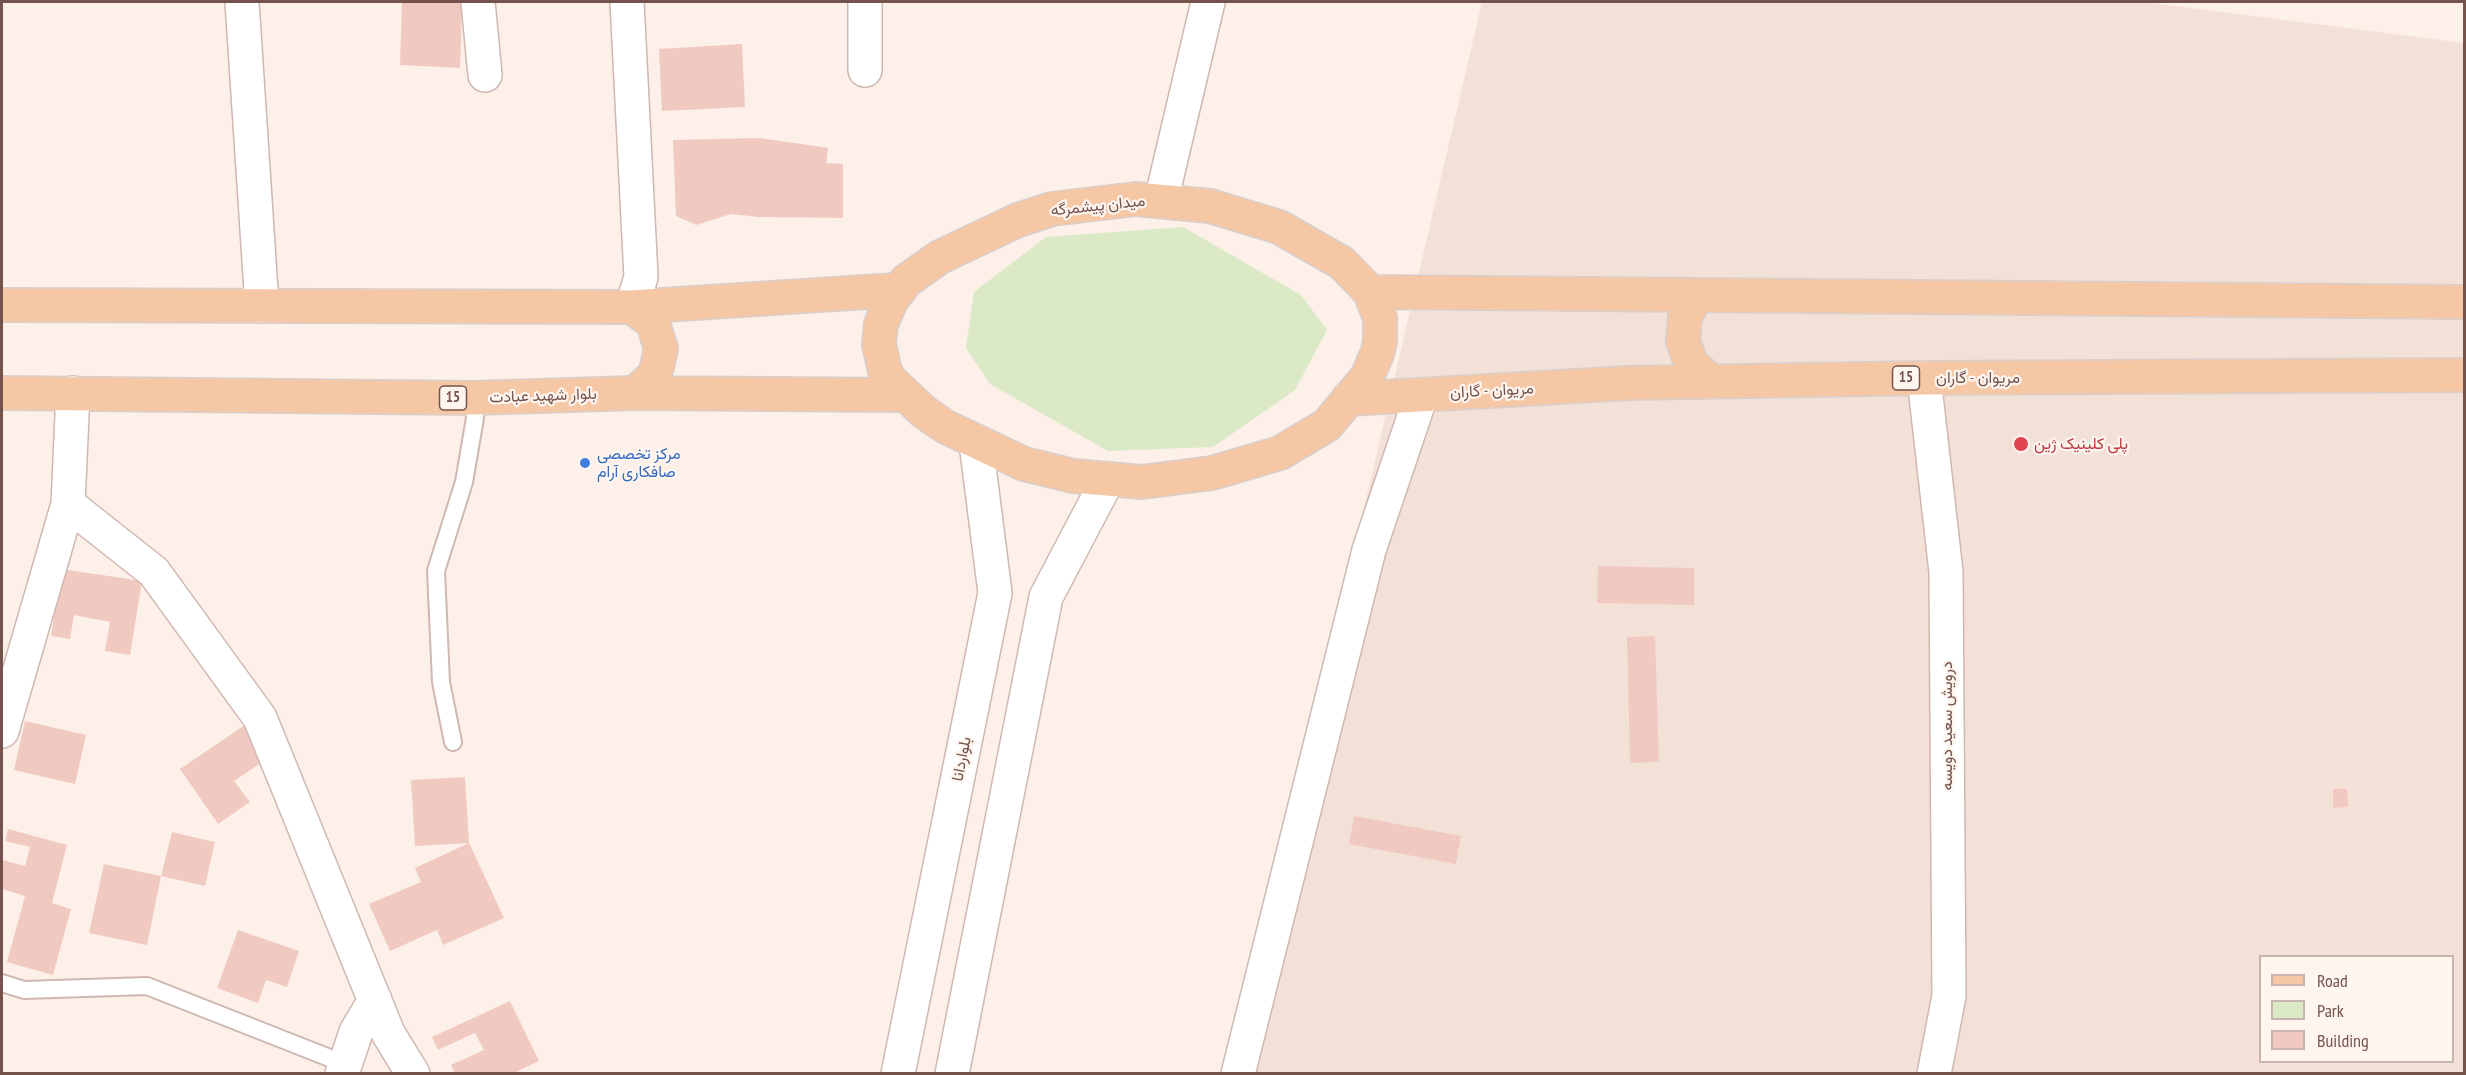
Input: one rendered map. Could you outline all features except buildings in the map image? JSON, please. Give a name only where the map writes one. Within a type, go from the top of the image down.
[{"type":"main road","name":"میدان پیشمرگه","points":[[1136,199],[1161,201],[1210,206],[1279,227],[1342,263],[1370,292],[1380,318],[1380,342],[1373,366],[1327,425],[1280,453],[1212,473],[1142,482],[1072,476],[1024,464],[946,427],[904,395],[890,380],[885,371],[879,344],[885,313],[897,291],[906,281],[940,257],[1018,220],[1052,209],[1136,199]]},
{"type":"main road","points":[[2,306],[632,307],[897,291]]},
{"type":"main road","points":[[1370,292],[2464,302]]},
{"type":"main road","points":[[1697,295],[1685,317],[1683,342],[1692,365],[1711,381]]},
{"type":"main road","points":[[632,307],[653,323],[661,349],[655,375],[635,393]]},
{"type":"main road","name":"مریوان - گاران","points":[[1348,399],[1629,383],[1711,381],[2464,375]]},
{"type":"main road","name":"بلوار شهید عبادت","points":[[2,393],[473,398],[635,393],[904,395]]},
{"type":"street","points":[[242,2],[262,306]]},
{"type":"street","points":[[478,2],[485,75]]},
{"type":"street","points":[[627,2],[641,277],[632,307]]},
{"type":"street","points":[[865,2],[865,70]]},
{"type":"street","points":[[1161,201],[1208,2]]},
{"type":"street","name":"درویش سعید دویسه","points":[[1924,378],[1946,572],[1949,996],[1934,1074]]},
{"type":"street","points":[[2,731],[68,504],[73,393]]},
{"type":"street","points":[[1238,1074],[1369,550],[1421,396]]},
{"type":"street","name":"بلواردانا","points":[[898,1074],[995,593],[976,442]]},
{"type":"street","points":[[952,1074],[1046,597],[1108,479]]},
{"type":"street","points":[[68,504],[154,572],[260,718],[388,1033],[413,1074]]},
{"type":"street","points":[[344,1069],[356,1032],[375,1000]]},
{"type":"lane","points":[[453,742],[441,682],[436,571],[464,482],[475,418],[473,398]]},
{"type":"lane","points":[[2,983],[24,990],[147,986],[344,1069]]},
{"type":"shaded area","points":[[1482,2],[2144,2],[2464,43],[2464,1073],[1232,1074]]},
{"type":"green space","points":[[1183,227],[1301,295],[1327,330],[1295,390],[1213,447],[1108,451],[990,384],[966,348],[974,292],[1046,237]]},
{"type":"place","name":"پلی کلینیک ژین","points":[[2021,444]]},
{"type":"place","name":"مرکز تخصصی صافکاری آرام","points":[[585,463]]}]
